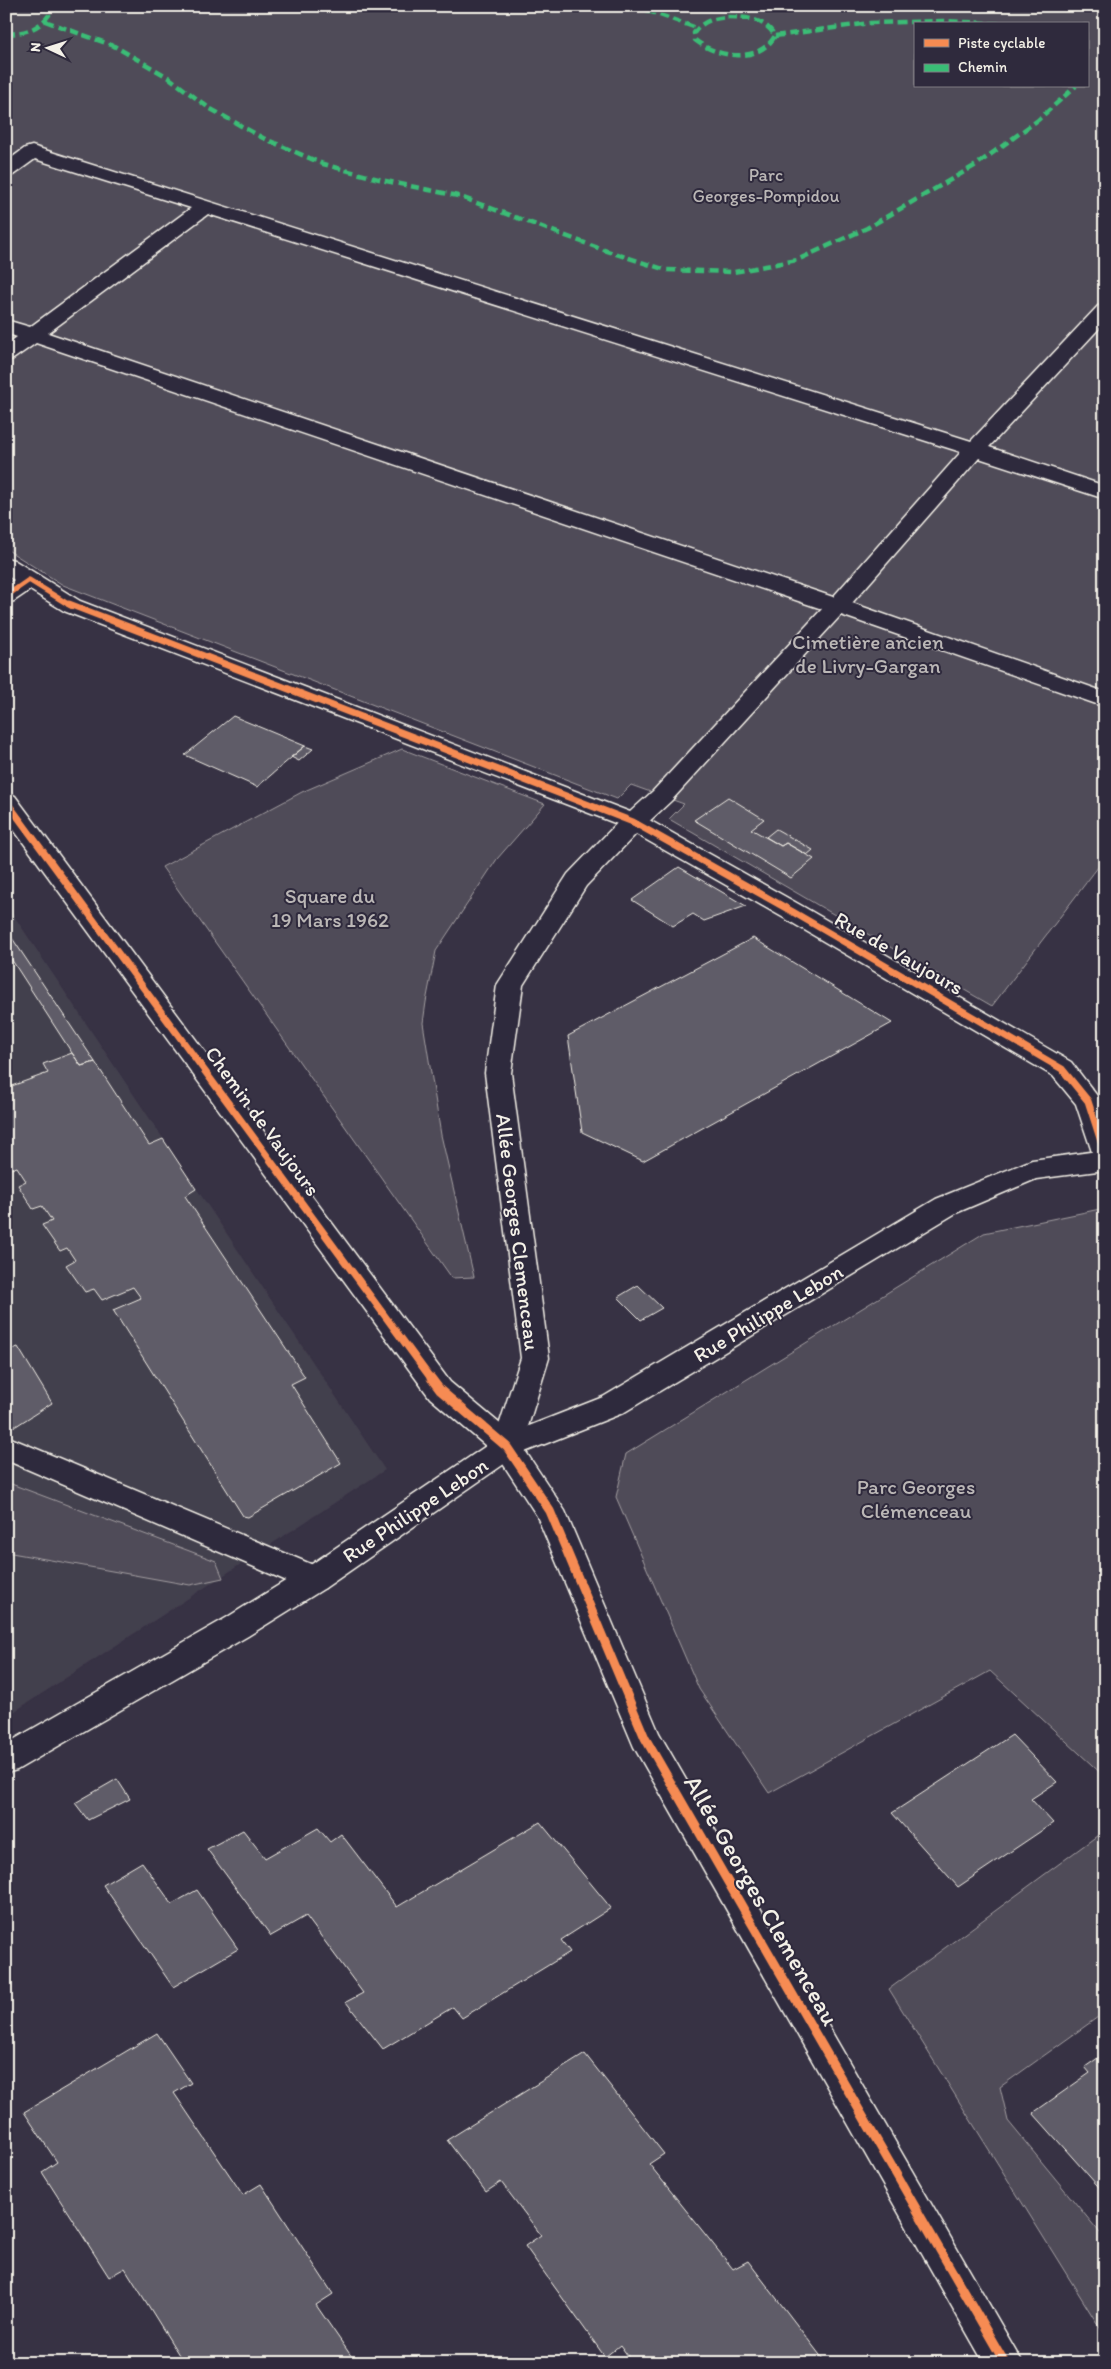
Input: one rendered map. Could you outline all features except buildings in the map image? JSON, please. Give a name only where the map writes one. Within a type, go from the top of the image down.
[{"type":"street","points":[[6,171],[32,152],[975,449],[1105,493]]},
{"type":"street","points":[[6,355],[206,206]]},
{"type":"street","name":"Allée Georges Clemenceau","points":[[1005,2363],[645,1738],[550,1511],[507,1447],[535,1358],[498,1074],[510,986],[577,880],[633,822],[662,796],[837,606],[975,449],[1105,310]]},
{"type":"street","points":[[6,326],[837,606],[1105,700]]},
{"type":"street","name":"Rue de Vaujours","points":[[6,565],[72,606],[633,822],[793,912],[1062,1069],[1088,1101],[1105,1154]]},
{"type":"street","points":[[6,596],[30,580]]},
{"type":"street","name":"Chemin de Vaujours","points":[[6,801],[440,1390],[507,1447]]},
{"type":"street","name":"Rue Philippe Lebon","points":[[6,1760],[314,1579],[507,1447],[613,1405],[946,1206],[1032,1170],[1105,1160]]},
{"type":"street","points":[[6,1447],[314,1579]]},
{"type":"shaded area","points":[[6,904],[385,1470],[6,1717]]},
{"type":"green space","name":"Cimetière ancien de Livry-Gargan","points":[[6,6],[1105,6],[1105,858],[992,1006],[669,819],[684,804],[631,785],[617,799],[63,585],[6,549]]},
{"type":"green space","name":"Square du 19 Mars 1962","points":[[402,749],[545,804],[497,859],[436,951],[426,1002],[423,1023],[441,1135],[474,1277],[452,1278],[162,867],[302,792]]},
{"type":"green space","name":"Parc Georges Clémenceau","points":[[1105,1208],[1105,1777],[990,1671],[769,1793],[699,1689],[616,1497],[626,1454],[984,1233]]},
{"type":"green space","points":[[6,1482],[216,1561],[223,1578],[190,1585],[6,1552]]},
{"type":"green space","points":[[1105,1830],[1105,2012],[1000,2087],[1008,2121],[1105,2239],[1105,2336],[889,1989]]},
{"type":"marked path","points":[[6,34],[25,32],[41,24],[49,15],[45,6]]},
{"type":"marked path","points":[[634,6],[697,28]]},
{"type":"marked path","points":[[728,17],[749,18],[761,22],[767,25],[775,36],[770,45],[761,51],[738,55],[713,51],[695,40],[694,33],[704,22],[728,17]]},
{"type":"marked path","points":[[45,21],[114,46],[168,77],[209,108],[263,138],[323,164],[386,181],[458,196],[601,249],[666,270],[734,272],[797,260],[867,228],[976,165],[1038,120],[1074,88]]},
{"type":"marked path","points":[[775,36],[870,23],[964,22]]},
{"type":"cycle path","points":[[6,596],[29,580],[72,606],[633,822],[793,912],[1062,1069],[1088,1101],[1105,1154]]},
{"type":"cycle path","points":[[6,801],[440,1390],[507,1447],[550,1511],[645,1738],[1005,2363]]},
{"type":"park label","name":"Parc Georges-Pompidou","points":[[766,185]]}]
